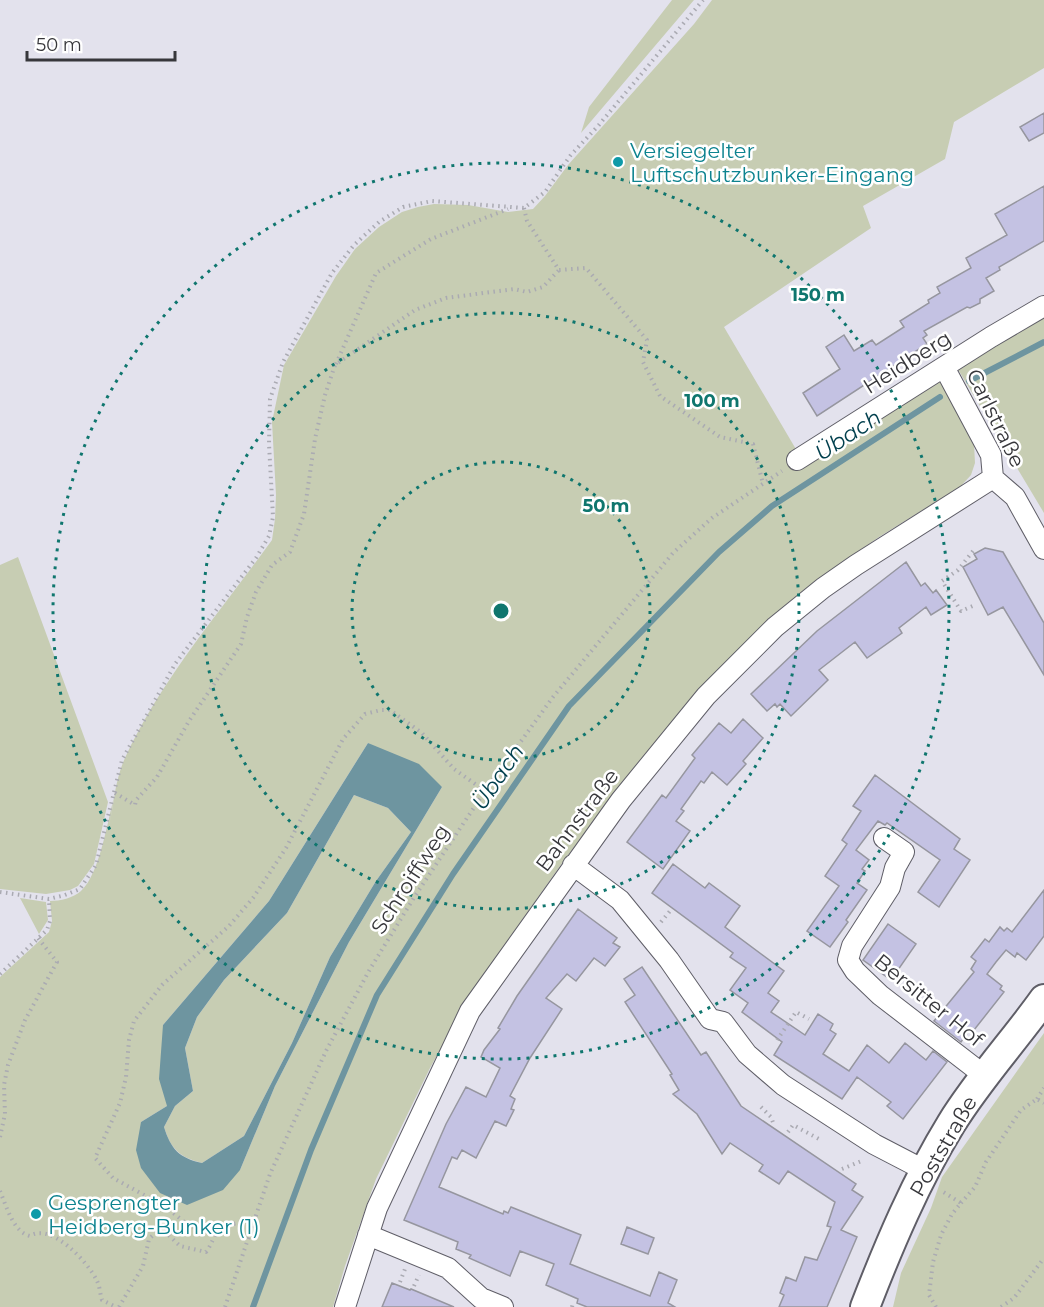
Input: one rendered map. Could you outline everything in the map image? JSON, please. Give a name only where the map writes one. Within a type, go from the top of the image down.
[{"type":"main road","name":"Poststraße","points":[[865,1307],[930,1178],[951,1124],[1044,999]]},
{"type":"street","name":"Heidberg","points":[[797,460],[1044,306]]},
{"type":"street","name":"Carlstraße","points":[[944,367],[991,455],[993,478],[1015,497],[1044,549]]},
{"type":"street","name":"Bahnstraße","points":[[345,1307],[377,1208],[470,1011],[621,800],[706,696],[775,627],[823,588],[993,478]]},
{"type":"street","name":"Bersitter Hof","points":[[884,838],[904,852],[895,868],[890,887],[852,946],[848,960],[855,971],[880,995],[985,1076]]},
{"type":"street","points":[[573,866],[620,900],[669,960],[710,1019],[723,1022],[747,1054],[783,1085],[822,1112],[930,1178]]},
{"type":"street","points":[[368,1235],[448,1268],[481,1298],[503,1307]]},
{"type":"path","points":[[0,892],[49,899],[65,896],[80,889],[96,865],[122,760],[175,664],[256,558],[269,536],[273,517],[269,444],[270,399],[283,362],[332,273],[364,234],[403,207],[432,201],[524,208],[545,192],[570,156],[598,126],[703,0]]},
{"type":"path","points":[[115,793],[135,805],[136,800],[158,777],[189,721],[241,644],[256,592],[272,565],[290,552],[304,514],[315,439],[325,395],[335,365],[376,273],[431,239],[511,208]]},
{"type":"path","points":[[524,208],[527,221],[559,270]]},
{"type":"path","points":[[335,365],[416,310],[446,298],[514,289],[527,292],[543,287],[559,270],[586,267],[647,340],[643,362],[660,396],[720,437],[753,444],[763,484]]},
{"type":"path","name":"Schroiffweg","points":[[225,1307],[270,1174],[326,1051],[370,969],[415,896],[485,791],[553,697],[673,553],[712,518],[797,460]]},
{"type":"path","points":[[973,551],[958,570],[942,581],[961,611],[975,605]]},
{"type":"path","points":[[254,1220],[203,1230],[188,1225],[166,1207],[113,1178],[95,1158],[120,1103],[134,1021],[162,985],[229,926],[253,898],[286,848],[343,739],[365,714],[390,710],[422,733],[454,769],[485,791]]},
{"type":"path","points":[[0,974],[47,930],[50,921],[49,899]]},
{"type":"path","points":[[0,1137],[8,1065],[25,1020],[57,962],[38,938]]},
{"type":"path","points":[[777,1040],[796,1012],[808,1019]]},
{"type":"path","points":[[936,1307],[929,1295],[933,1262],[941,1235],[952,1214],[975,1187],[986,1162],[1021,1110],[1037,1099],[1044,1088]]},
{"type":"path","points":[[1037,1099],[1044,1103]]},
{"type":"path","points":[[761,1107],[771,1117],[774,1125]]},
{"type":"path","points":[[788,1132],[793,1125],[819,1139]]},
{"type":"path","points":[[930,1178],[961,1203]]},
{"type":"path","points":[[0,1191],[18,1230],[30,1236],[36,1232],[45,1232],[77,1253],[97,1281],[102,1300],[117,1307],[143,1266],[149,1239],[161,1228],[180,1246],[206,1252],[221,1227]]},
{"type":"path","points":[[1002,1307],[1014,1298],[1044,1257]]},
{"type":"green space","points":[[672,0],[694,0],[581,133],[589,107]]},
{"type":"green space","points":[[712,0],[1044,0],[1044,68],[954,122],[945,159],[863,206],[871,228],[724,327],[797,451],[938,378],[974,444],[975,463],[971,475],[960,487],[879,537],[819,579],[728,660],[673,721],[565,859],[475,987],[430,1068],[376,1179],[333,1307],[0,1307],[0,977],[49,932],[52,921],[50,901],[74,896],[88,883],[106,831],[119,774],[156,700],[272,540],[276,495],[272,422],[284,365],[336,276],[355,249],[379,227],[402,212],[434,204],[468,205],[508,212],[533,209],[568,165],[694,24]],"holes":[[[368,743],[442,787],[349,942],[275,1086],[240,1170],[141,1168],[141,1122],[167,1106],[163,1025],[269,901]]]},
{"type":"green space","points":[[1044,311],[1044,513],[956,366]]},
{"type":"green space","points":[[18,557],[108,802],[94,864],[78,886],[70,890],[46,894],[0,889],[0,565]]},
{"type":"green space","points":[[354,795],[388,808],[411,832],[376,881],[330,957],[292,1043],[244,1136],[202,1163],[187,1158],[173,1146],[164,1127],[175,1106],[193,1091],[185,1048],[197,1017],[224,980],[287,913]]},
{"type":"green space","points":[[20,898],[46,902],[48,920],[39,934]]},
{"type":"green space","points":[[1044,1033],[1044,1307],[893,1307],[901,1273],[931,1208],[942,1177]]},
{"type":"water","points":[[368,743],[419,764],[442,787],[349,942],[275,1086],[240,1170],[223,1190],[187,1205],[160,1193],[141,1168],[136,1150],[141,1122],[167,1106],[159,1079],[163,1025],[269,901]],"holes":[[[354,795],[388,808],[411,832],[376,881],[330,957],[292,1043],[244,1136],[202,1163],[187,1158],[173,1147],[164,1127],[175,1106],[193,1091],[185,1048],[197,1017],[224,980],[287,913]]]},
{"type":"building","points":[[1044,113],[1044,133],[1029,141],[1020,127]]},
{"type":"building","points":[[1044,186],[1044,241],[999,267],[1000,270],[986,278],[994,291],[980,299],[980,303],[970,308],[967,307],[924,331],[927,335],[923,338],[927,344],[817,416],[803,393],[840,369],[826,347],[844,335],[854,351],[872,340],[876,345],[904,327],[900,321],[929,303],[928,300],[940,293],[937,287],[971,268],[966,258],[1007,235],[995,214]]},
{"type":"building","points":[[985,548],[1003,552],[1044,623],[1044,675],[1003,607],[988,615],[963,567],[977,559],[974,554]]},
{"type":"building","points":[[906,562],[921,586],[925,583],[933,593],[936,590],[947,605],[931,615],[926,607],[899,628],[902,633],[867,658],[855,642],[819,670],[828,680],[791,716],[780,704],[777,707],[775,704],[767,711],[751,694],[817,631]]},
{"type":"building","points":[[743,719],[763,738],[743,761],[746,764],[727,785],[712,772],[704,783],[701,781],[681,809],[684,811],[676,821],[690,831],[663,869],[627,842],[662,795],[666,798],[695,758],[692,755],[719,723],[731,733]]},
{"type":"building","points":[[875,775],[960,839],[954,849],[970,860],[939,907],[918,892],[940,860],[887,823],[885,825],[878,821],[856,850],[869,860],[862,869],[865,871],[857,883],[867,890],[830,947],[807,931],[839,886],[825,876],[847,844],[842,840],[861,811],[853,806]]},
{"type":"building","points":[[673,864],[705,888],[709,883],[740,906],[725,927],[784,971],[768,993],[779,1001],[771,1012],[805,1035],[818,1014],[833,1024],[830,1030],[836,1034],[823,1054],[849,1071],[867,1045],[889,1063],[905,1043],[926,1060],[933,1051],[947,1062],[903,1119],[887,1106],[891,1102],[857,1077],[842,1099],[774,1055],[782,1042],[742,1012],[748,1003],[730,990],[746,968],[730,957],[733,953],[652,893]]},
{"type":"building","points":[[1044,890],[1044,936],[1026,960],[1017,953],[1015,957],[1006,950],[996,962],[987,974],[1002,986],[1000,989],[1004,992],[974,1030],[971,1028],[961,1042],[934,1021],[974,972],[971,969],[976,961],[971,957],[985,939],[989,942],[1000,927],[1004,931],[1007,928],[1012,932]]},
{"type":"building","points":[[578,909],[617,938],[613,943],[620,947],[605,966],[594,958],[576,981],[567,974],[546,998],[562,1009],[530,1058],[510,1096],[515,1099],[511,1109],[514,1110],[506,1126],[495,1121],[476,1158],[462,1150],[457,1159],[452,1157],[439,1187],[503,1214],[504,1211],[508,1213],[511,1207],[581,1235],[570,1264],[650,1296],[659,1272],[677,1280],[668,1303],[675,1307],[587,1307],[577,1303],[578,1299],[546,1285],[554,1264],[520,1251],[510,1276],[469,1258],[471,1255],[456,1249],[458,1242],[404,1220],[446,1124],[466,1087],[486,1097],[500,1068],[481,1057],[484,1050],[500,1029],[498,1028],[517,996]]},
{"type":"building","points":[[888,924],[916,944],[891,980],[863,960]]},
{"type":"building","points":[[642,967],[701,1055],[706,1052],[741,1106],[856,1184],[852,1190],[863,1197],[841,1230],[857,1237],[827,1307],[779,1307],[784,1295],[780,1293],[786,1277],[796,1281],[805,1257],[817,1260],[831,1227],[827,1226],[835,1202],[788,1171],[779,1184],[759,1171],[763,1165],[730,1143],[722,1154],[697,1114],[673,1094],[679,1090],[670,1075],[672,1074],[625,1002],[635,995],[624,979]]},
{"type":"building","points":[[627,1227],[654,1238],[648,1254],[621,1244]]},
{"type":"building","points":[[392,1283],[411,1289],[454,1307],[382,1307]]},
{"type":"waterway","name":"Übach","points":[[969,381],[1044,342]]},
{"type":"waterway","name":"Übach","points":[[253,1307],[311,1150],[377,995],[453,874],[569,706],[719,552],[772,506],[940,397]]},
{"type":"place","name":"Versiegelter Luftschutzbunker-Eingang","points":[[618,162]]},
{"type":"place","name":"Gesprengter Heidberg-Bunker (1)","points":[[36,1214]]}]
